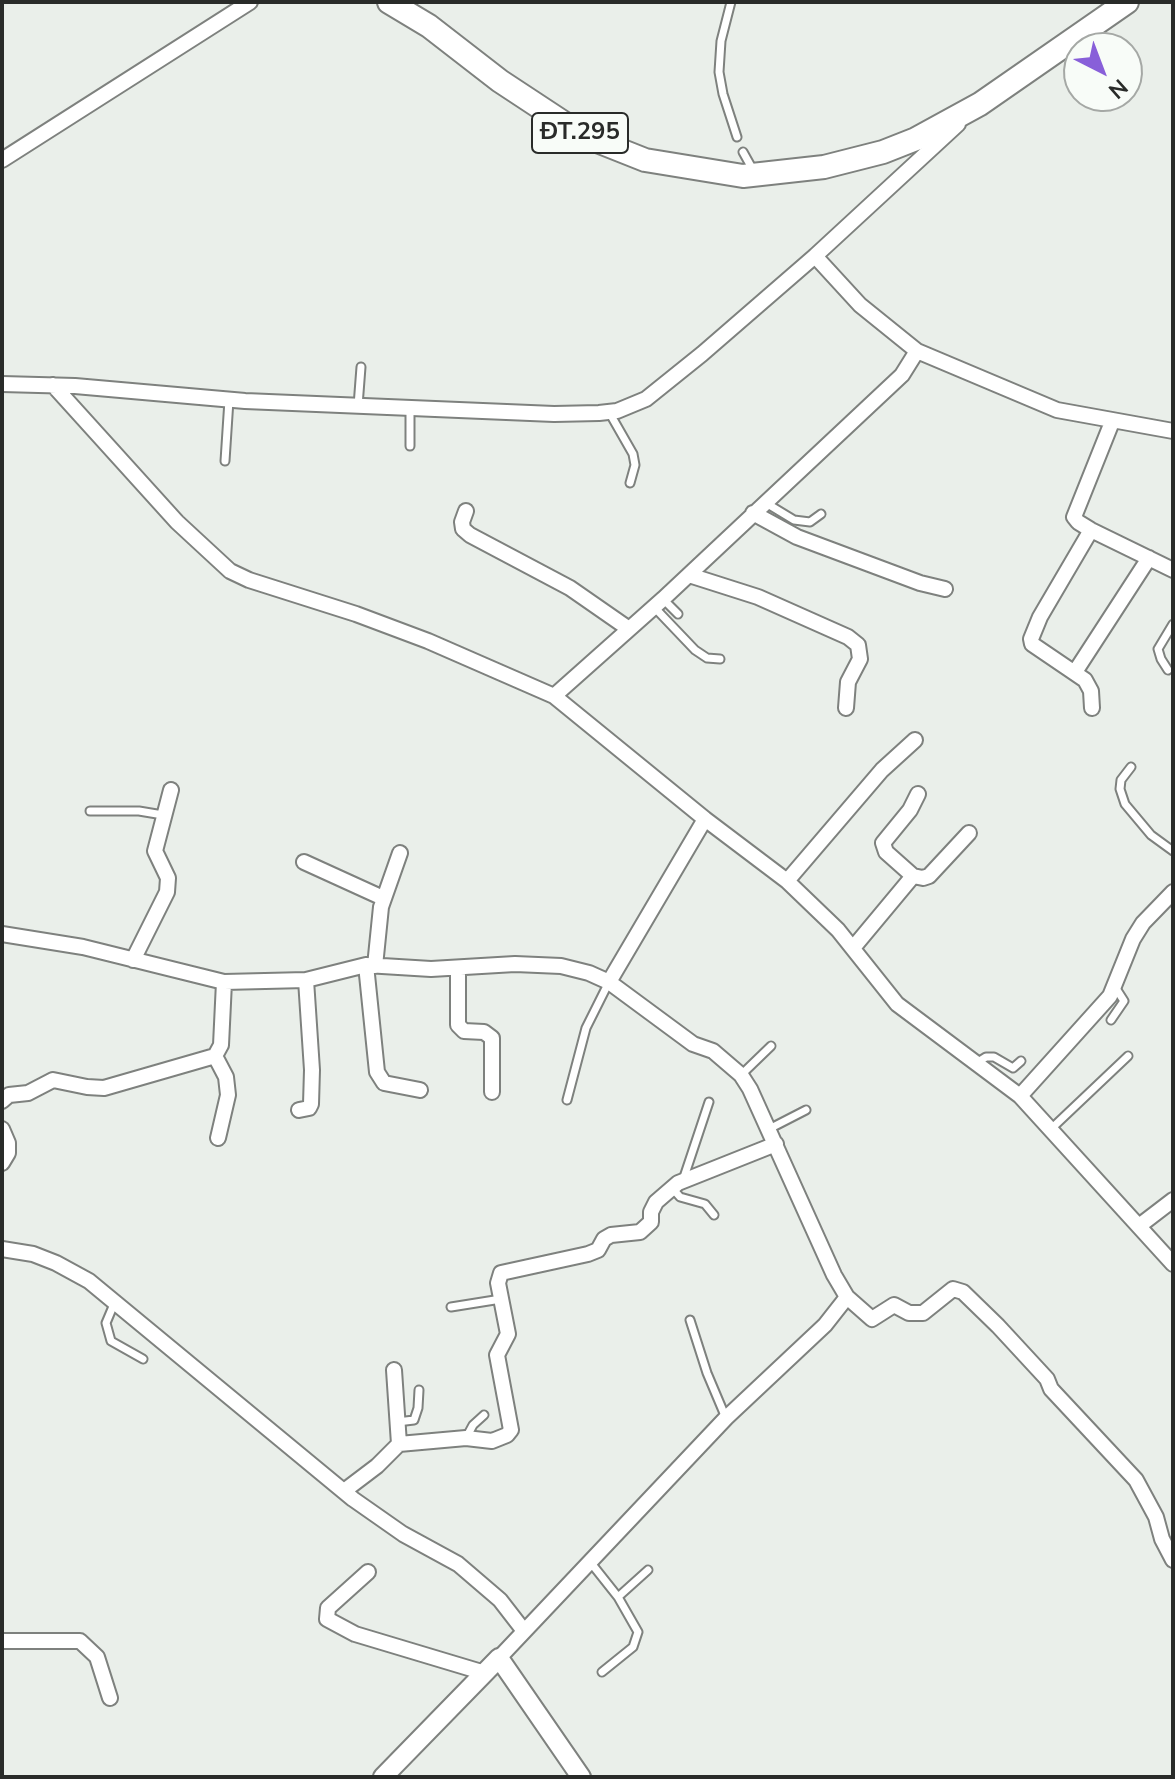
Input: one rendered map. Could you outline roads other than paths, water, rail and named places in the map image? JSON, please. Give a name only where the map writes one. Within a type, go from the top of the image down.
[{"type":"main road","name":"ĐT.295","points":[[389,2],[429,26],[500,81],[582,135],[645,160],[710,172],[755,176],[814,169],[883,152],[916,139],[980,104],[1127,2]]},
{"type":"street","points":[[2,160],[250,2]]},
{"type":"street","points":[[2,384],[53,385],[229,400],[410,408],[584,414],[632,406],[652,394],[829,244],[980,104]]},
{"type":"street","points":[[815,256],[860,305],[917,351],[1057,410],[1173,431]]},
{"type":"street","points":[[554,696],[689,575],[902,375],[917,351]]},
{"type":"street","points":[[53,385],[177,522],[230,571],[428,641],[554,696],[705,819],[787,881],[838,930],[897,1004],[1020,1096],[1173,1264]]},
{"type":"street","points":[[1112,422],[1074,512],[1078,522],[1173,570]]},
{"type":"street","points":[[466,511],[463,529],[470,535],[570,588],[629,629]]},
{"type":"street","points":[[753,513],[810,542],[920,583],[945,589]]},
{"type":"street","points":[[1091,530],[1040,617],[1031,639],[1032,644],[1085,680],[1091,691],[1092,708]]},
{"type":"street","points":[[1075,672],[1149,558]]},
{"type":"street","points":[[689,575],[758,597],[848,637],[858,645],[860,659],[848,682],[846,708]]},
{"type":"street","points":[[787,881],[882,770],[915,740]]},
{"type":"street","points":[[133,960],[167,892],[168,878],[155,851],[171,790]]},
{"type":"street","points":[[918,794],[905,818],[883,843],[886,852],[913,876],[929,876],[969,833]]},
{"type":"street","points":[[609,982],[705,819]]},
{"type":"street","points":[[400,853],[383,898],[371,966],[377,1072],[384,1083],[420,1090]]},
{"type":"street","points":[[304,862],[383,898]]},
{"type":"street","points":[[853,948],[913,876]]},
{"type":"street","points":[[1020,1096],[1110,996],[1133,939],[1143,923],[1173,892]]},
{"type":"street","points":[[2,934],[83,947],[224,982],[306,980],[371,966],[458,969],[515,964],[561,966],[609,982],[693,1044],[713,1051],[741,1075],[847,1297],[872,1319],[894,1305],[909,1313],[923,1313],[953,1289],[963,1292],[1047,1379],[1051,1389],[1136,1480],[1156,1517],[1162,1539],[1173,1560]]},
{"type":"street","points":[[458,969],[458,1025],[464,1031],[484,1032],[492,1038],[492,1092]]},
{"type":"street","points":[[299,1110],[309,1108],[311,1104],[306,980]]},
{"type":"street","points":[[2,1101],[9,1095],[28,1093],[53,1080],[104,1088],[215,1056],[221,1045],[224,982]]},
{"type":"street","points":[[215,1056],[226,1077],[228,1095],[218,1138]]},
{"type":"street","points":[[2,1129],[8,1143],[8,1153],[2,1163]]},
{"type":"street","points":[[344,1491],[377,1466],[399,1444],[466,1438],[492,1441],[507,1435],[512,1426],[497,1355],[508,1334],[497,1278],[501,1273],[588,1254],[598,1250],[604,1239],[611,1235],[640,1232],[651,1222],[651,1212],[656,1202],[677,1184],[776,1144]]},
{"type":"street","points":[[1139,1226],[1173,1200]]},
{"type":"street","points":[[2,1249],[33,1254],[89,1281],[344,1491],[403,1534],[458,1564],[500,1600],[524,1631]]},
{"type":"street","points":[[383,1777],[591,1563],[726,1418],[825,1325],[847,1297]]},
{"type":"street","points":[[394,1370],[399,1444]]},
{"type":"street","points":[[368,1572],[328,1608],[327,1619],[355,1634],[485,1673]]},
{"type":"street","points":[[2,1641],[80,1641],[97,1657],[110,1698]]},
{"type":"street","points":[[499,1658],[581,1777]]},
{"type":"lane","points":[[731,2],[721,41],[719,72],[737,137]]},
{"type":"lane","points":[[743,152],[755,176]]},
{"type":"lane","points":[[358,406],[361,367]]},
{"type":"lane","points":[[225,461],[229,400]]},
{"type":"lane","points":[[410,408],[410,446]]},
{"type":"lane","points":[[609,412],[633,454],[635,465],[630,483]]},
{"type":"lane","points":[[765,502],[794,520],[810,522],[821,514]]},
{"type":"lane","points":[[658,603],[678,614]]},
{"type":"lane","points":[[658,603],[695,650],[707,658],[720,659]]},
{"type":"lane","points":[[1168,670],[1158,649],[1173,624]]},
{"type":"lane","points":[[1131,767],[1121,780],[1120,789],[1125,804],[1151,835],[1173,851]]},
{"type":"lane","points":[[90,811],[139,811],[163,815]]},
{"type":"lane","points":[[567,1100],[586,1028],[609,982]]},
{"type":"lane","points":[[1111,1020],[1124,1001],[1115,987]]},
{"type":"lane","points":[[741,1075],[771,1046]]},
{"type":"lane","points":[[1051,1129],[1128,1056]]},
{"type":"lane","points":[[978,1062],[994,1057],[1013,1068],[1021,1061]]},
{"type":"lane","points":[[709,1102],[677,1184],[680,1197],[705,1204],[714,1215]]},
{"type":"lane","points":[[769,1129],[806,1110]]},
{"type":"lane","points":[[451,1307],[501,1299]]},
{"type":"lane","points":[[115,1302],[106,1323],[111,1341],[143,1359]]},
{"type":"lane","points":[[690,1320],[726,1418]]},
{"type":"lane","points":[[397,1422],[414,1420],[419,1390]]},
{"type":"lane","points":[[466,1438],[473,1425],[484,1415]]},
{"type":"lane","points":[[591,1563],[618,1597],[638,1632],[633,1647],[602,1672]]},
{"type":"lane","points":[[618,1597],[648,1570]]}]
